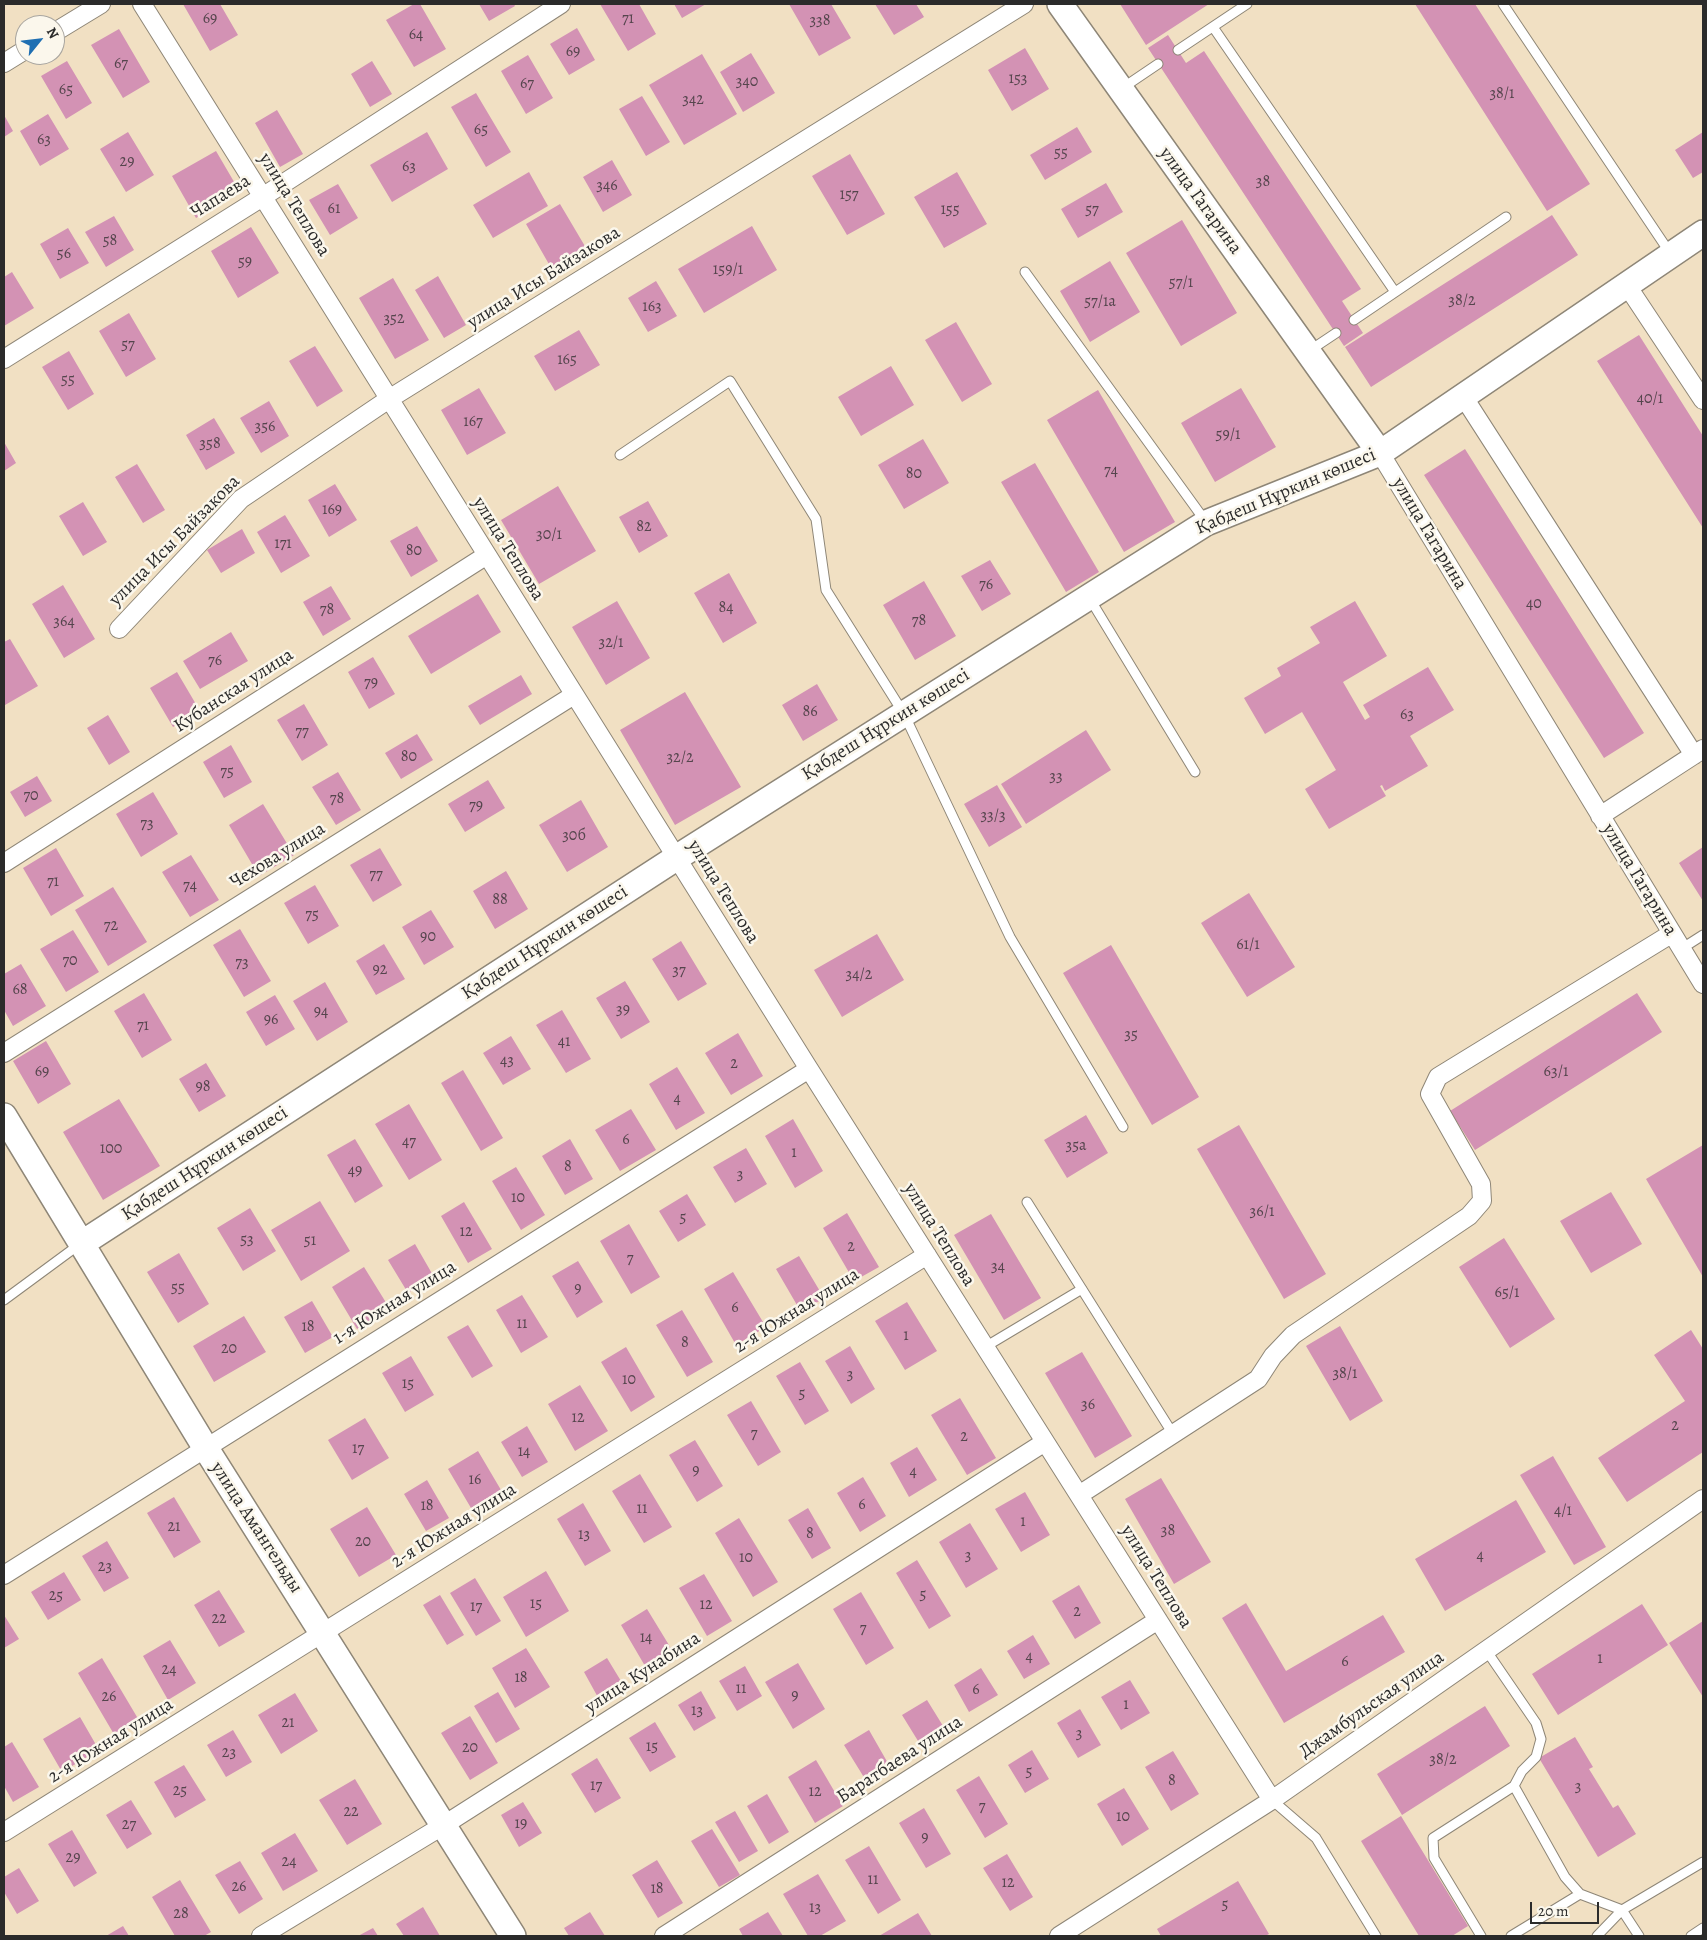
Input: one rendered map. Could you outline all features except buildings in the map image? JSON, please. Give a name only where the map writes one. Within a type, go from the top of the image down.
[{"type":"street","points":[[65,26],[102,4]]},
{"type":"street","name":"улица Теплова","points":[[142,4],[264,196],[389,400],[676,858],[1272,1800]]},
{"type":"street","name":"Чапаева","points":[[4,360],[264,196],[561,4]]},
{"type":"street","name":"улица Исы Байзакова","points":[[119,629],[241,499],[389,400],[1024,4]]},
{"type":"street","name":"улица Гагарина","points":[[1060,4],[1380,453],[1703,984]]},
{"type":"street","points":[[4,63],[15,56]]},
{"type":"street","name":"Қабдеш Нұркин көшесі","points":[[81,1244],[676,858],[1206,522],[1380,453],[1703,233]]},
{"type":"street","points":[[1626,284],[1703,400]]},
{"type":"street","points":[[1463,396],[1698,752],[1600,816]]},
{"type":"street","name":"Кубанская улица","points":[[4,863],[487,555]]},
{"type":"street","name":"Чехова улица","points":[[4,1053],[574,694]]},
{"type":"street","points":[[1079,1495],[1258,1378],[1273,1356],[1293,1335],[1469,1216],[1482,1201],[1481,1184],[1430,1094],[1438,1078],[1671,934]]},
{"type":"street","name":"1-я Южная улица","points":[[4,1575],[809,1069]]},
{"type":"street","name":"улица Амангельды","points":[[4,1116],[205,1447],[324,1632],[513,1936]]},
{"type":"street","name":"2-я Южная улица","points":[[4,1832],[927,1255]]},
{"type":"street","name":"улица Кунабина","points":[[261,1936],[444,1825],[1045,1442]]},
{"type":"street","name":"Джамбульская улица","points":[[1059,1936],[1272,1800],[1703,1499]]},
{"type":"street","name":"Баратбаева улица","points":[[664,1936],[1158,1620]]},
{"type":"lane","points":[[1178,50],[1247,4]]},
{"type":"lane","points":[[1504,4],[1671,255]]},
{"type":"lane","points":[[1213,27],[1395,292]]},
{"type":"lane","points":[[1120,89],[1158,64]]},
{"type":"lane","points":[[1354,320],[1506,217]]},
{"type":"lane","points":[[1025,272],[1206,522]]},
{"type":"lane","points":[[1308,352],[1336,333]]},
{"type":"lane","points":[[620,455],[730,382],[816,518],[826,590],[904,714],[1010,937],[1123,1127]]},
{"type":"lane","points":[[1088,597],[1195,772]]},
{"type":"lane","points":[[1681,949],[1703,935]]},
{"type":"lane","points":[[1027,1202],[1173,1434]]},
{"type":"lane","points":[[4,1300],[81,1244]]},
{"type":"lane","points":[[985,1347],[1082,1289]]},
{"type":"lane","points":[[1481,1936],[1434,1858],[1433,1838],[1514,1786],[1522,1772],[1536,1757],[1541,1739],[1536,1723],[1486,1650]]},
{"type":"lane","points":[[1514,1786],[1565,1877],[1580,1894],[1622,1910],[1639,1936]]},
{"type":"lane","points":[[1272,1800],[1316,1838],[1376,1936]]},
{"type":"lane","points":[[1597,1936],[1622,1910],[1703,1862]]},
{"type":"lane","points":[[1511,1936],[1580,1894]]},
{"type":"lane","points":[[1691,1936],[1703,1928]]}]
